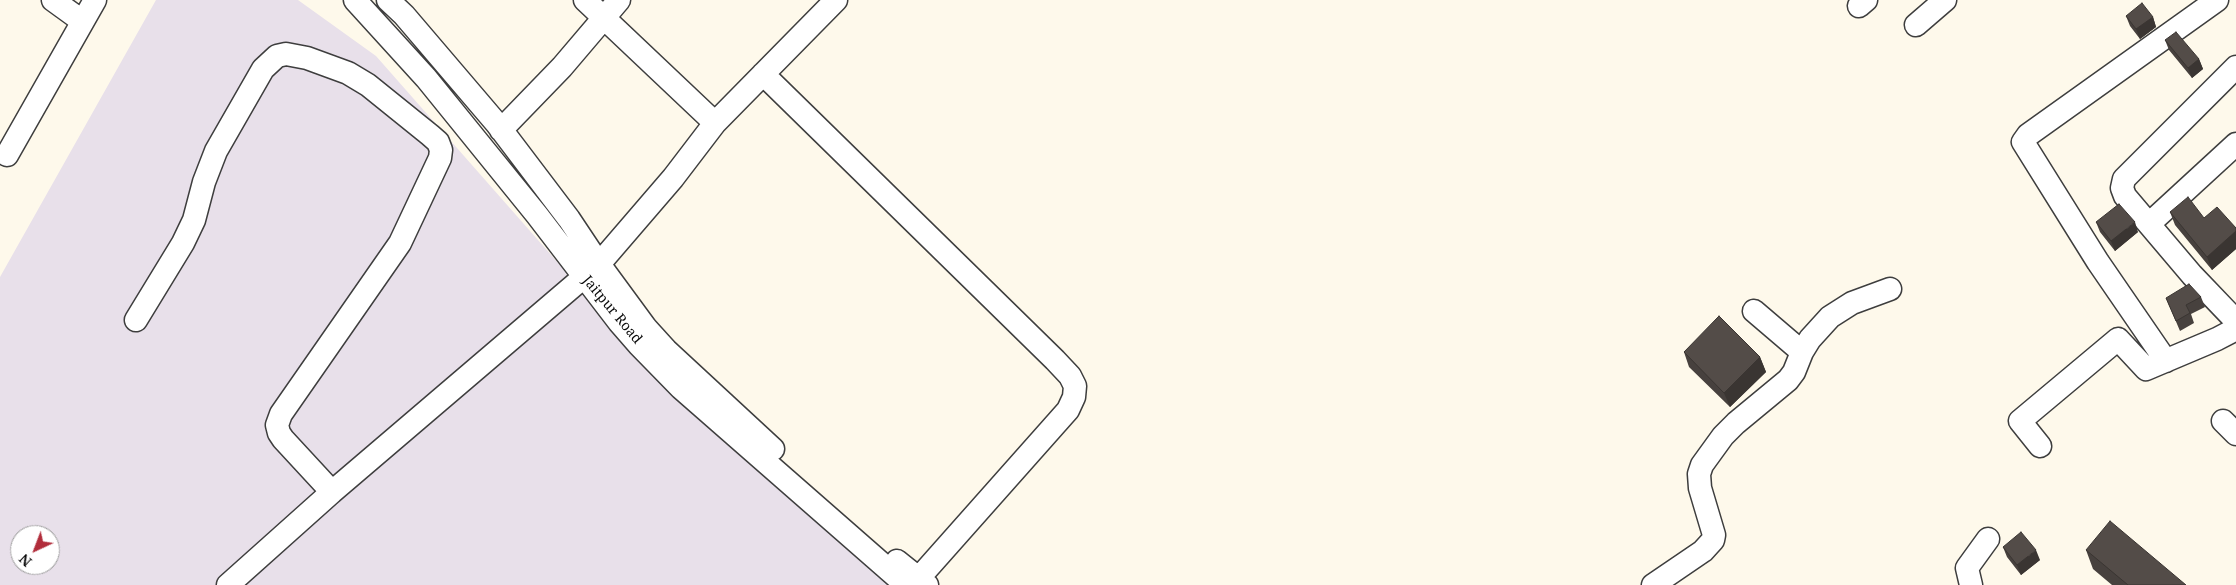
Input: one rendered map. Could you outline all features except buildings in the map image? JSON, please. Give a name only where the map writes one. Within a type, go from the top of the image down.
[{"type":"street","points":[[53,0],[82,21]]},
{"type":"street","points":[[7,155],[95,0]]},
{"type":"street","name":"Jaitpur Road","points":[[355,0],[426,78],[537,215],[666,350],[917,583]]},
{"type":"street","name":"Jaitpur Road","points":[[388,0],[404,15],[501,130],[569,219],[592,271]]},
{"type":"street","points":[[584,0],[605,17],[715,123]]},
{"type":"street","points":[[501,130],[562,67],[619,0]]},
{"type":"street","points":[[228,585],[332,492],[592,271],[673,178],[715,123],[836,0]]},
{"type":"street","points":[[1916,25],[1944,0]]},
{"type":"street","points":[[2166,361],[2098,262],[2073,219],[2023,142],[2028,136],[2216,0]]},
{"type":"street","points":[[136,320],[183,243],[194,220],[204,182],[216,151],[263,69],[278,56],[286,54],[306,58],[348,73],[368,85],[438,142],[441,150],[440,158],[400,243],[281,414],[277,425],[283,440],[332,492]]},
{"type":"street","points":[[2236,68],[2124,179],[2122,188],[2125,196],[2192,275],[2236,321]]},
{"type":"street","points":[[763,74],[930,240],[1055,360],[1070,376],[1075,386],[1074,397],[1068,410],[917,583]]},
{"type":"street","points":[[2149,224],[2236,144]]},
{"type":"street","points":[[1653,585],[1711,544],[1714,535],[1700,488],[1698,474],[1702,465],[1736,423],[1788,380],[1794,372],[1802,352],[1830,317],[1852,303],[1890,289]]},
{"type":"street","points":[[1754,311],[1802,352]]},
{"type":"street","points":[[2040,446],[2020,421],[2118,339],[2146,369],[2236,328]]},
{"type":"street","points":[[1972,585],[1967,568],[1988,539]]},
{"type":"shaded area","points":[[156,0],[298,0],[376,56],[604,315],[901,585],[0,585],[0,277]]}]
